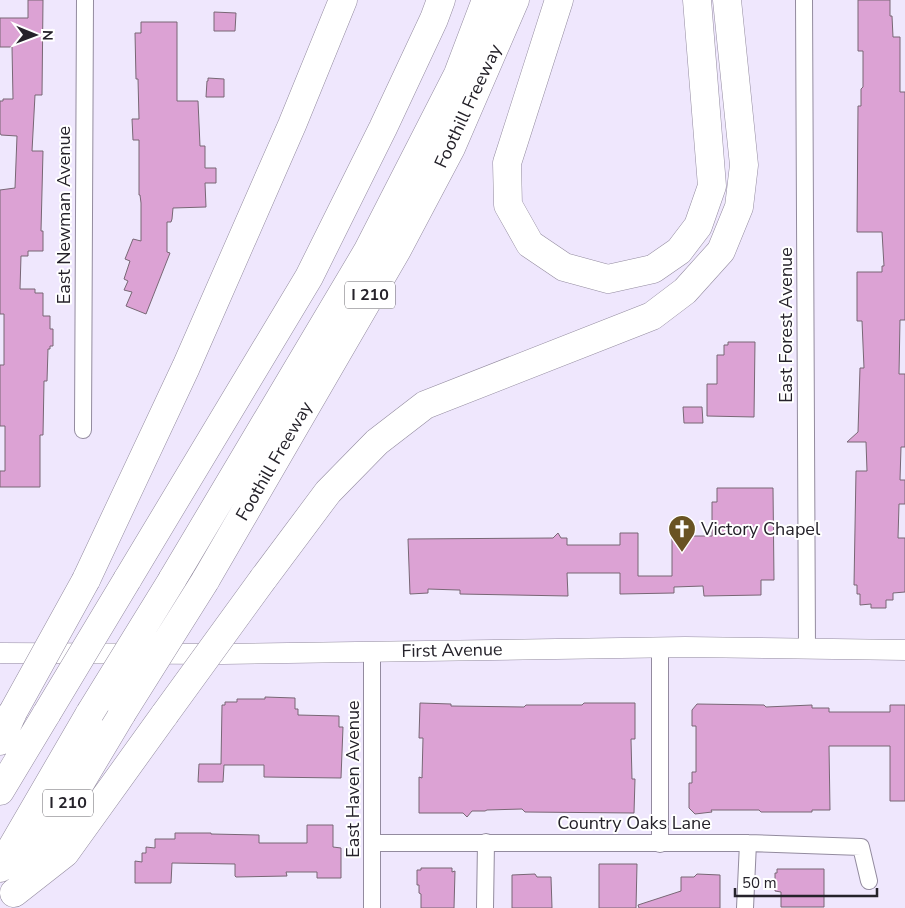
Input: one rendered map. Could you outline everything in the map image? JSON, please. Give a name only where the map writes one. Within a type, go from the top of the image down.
[{"type":"highway","points":[[0,741],[13,712],[86,580],[186,367],[292,125],[343,0]]},
{"type":"highway","points":[[0,868],[70,713],[150,580],[286,316],[310,277],[379,136],[434,19],[441,0]]},
{"type":"highway","points":[[0,834],[150,580],[367,252],[458,74],[486,0]]},
{"type":"highway","name":"Foothill Freeway","points":[[10,901],[122,713],[205,580],[397,250],[446,157],[515,0]]},
{"type":"highway","points":[[559,0],[507,162],[508,205],[530,244],[564,267],[608,280],[653,269],[679,251],[698,226],[712,186],[697,0]]},
{"type":"highway","points":[[10,901],[65,853],[328,492],[377,442],[425,405],[652,316],[685,291],[721,251],[739,207],[744,164],[727,0]]},
{"type":"highway","points":[[0,791],[70,713]]},
{"type":"street","name":"East Newman Avenue","points":[[83,430],[85,0]]},
{"type":"street","name":"East Forest Avenue","points":[[804,0],[807,649]]},
{"type":"street","name":"First Avenue","points":[[0,653],[223,654],[660,648],[905,650]]},
{"type":"street","points":[[660,648],[660,844]]},
{"type":"street","name":"East Haven Avenue","points":[[372,651],[372,908]]},
{"type":"street","points":[[485,908],[486,842]]},
{"type":"street","name":"Country Oaks Lane","points":[[372,843],[748,843],[861,848],[869,881]]},
{"type":"street","points":[[745,908],[748,843]]},
{"type":"building","points":[[28,0],[43,0],[42,95],[35,95],[32,151],[43,151],[41,231],[43,231],[43,251],[28,251],[28,256],[21,256],[20,289],[35,289],[35,293],[43,293],[43,316],[50,316],[50,329],[53,329],[53,346],[50,346],[50,349],[48,349],[47,381],[44,381],[43,435],[40,435],[40,487],[0,487],[0,471],[5,471],[5,426],[0,426],[0,365],[4,365],[4,314],[0,314],[0,190],[15,188],[17,136],[1,135],[0,133],[0,101],[3,101],[3,99],[13,99],[12,47],[0,47],[0,18],[28,18]]},
{"type":"building","points":[[858,0],[890,0],[893,37],[900,37],[900,92],[905,92],[905,320],[900,320],[899,374],[905,374],[905,447],[901,447],[900,480],[905,480],[905,504],[899,504],[898,538],[905,538],[905,592],[893,593],[893,600],[886,600],[886,608],[871,608],[871,604],[860,605],[860,594],[857,594],[857,585],[854,585],[856,471],[867,471],[866,442],[847,442],[858,432],[860,368],[864,368],[862,321],[857,321],[857,272],[882,272],[882,266],[884,266],[882,232],[857,232],[858,106],[861,106],[861,89],[863,87],[863,51],[858,51]]},
{"type":"building","points":[[214,12],[236,13],[235,31],[214,31]]},
{"type":"building","points":[[141,22],[177,22],[177,101],[198,101],[200,146],[205,146],[205,168],[216,168],[216,183],[205,183],[206,207],[173,208],[171,222],[167,222],[167,252],[170,253],[146,314],[126,306],[132,292],[124,290],[128,281],[124,279],[130,261],[125,259],[133,239],[141,241],[139,140],[133,140],[132,119],[139,119],[135,33],[141,33]]},
{"type":"building","points":[[208,78],[224,79],[224,97],[206,97]]},
{"type":"building","points":[[728,342],[755,342],[754,417],[707,416],[707,384],[717,384],[717,355],[724,355],[724,345],[728,345]]},
{"type":"building","points":[[683,407],[702,407],[703,423],[684,423]]},
{"type":"building","points":[[717,488],[773,488],[774,580],[761,580],[761,595],[704,596],[703,586],[674,587],[674,593],[620,594],[620,573],[567,573],[568,596],[460,594],[460,590],[428,589],[428,593],[410,594],[408,539],[553,538],[558,533],[561,538],[567,538],[567,545],[620,545],[620,533],[638,533],[638,576],[672,576],[672,536],[712,536],[712,502],[717,502]]},
{"type":"building","points":[[265,697],[295,698],[295,709],[298,709],[298,715],[339,716],[339,727],[343,727],[341,778],[264,777],[264,765],[224,765],[223,782],[198,782],[199,764],[221,764],[222,705],[225,705],[225,702],[237,702],[237,699],[265,699]]},
{"type":"building","points":[[420,703],[451,704],[451,706],[524,707],[526,705],[635,703],[635,739],[631,739],[632,779],[635,779],[634,813],[525,812],[522,809],[472,811],[467,817],[463,813],[419,813],[419,777],[422,778],[423,738],[419,738]]},
{"type":"building","points":[[697,704],[764,705],[766,707],[812,705],[812,708],[829,708],[829,712],[890,712],[890,705],[905,705],[905,801],[890,801],[890,746],[829,746],[830,810],[761,812],[759,810],[711,810],[712,812],[695,814],[689,808],[689,783],[692,783],[692,772],[696,772],[696,726],[692,726],[692,710]]},
{"type":"building","points":[[307,825],[333,825],[333,847],[341,848],[341,878],[317,878],[317,872],[286,872],[287,876],[236,877],[235,864],[172,863],[171,883],[135,883],[135,861],[142,862],[142,853],[146,853],[146,847],[155,848],[155,839],[175,839],[175,833],[211,833],[259,835],[259,843],[307,843]]},
{"type":"building","points":[[599,864],[637,864],[636,908],[599,908]]},
{"type":"building","points":[[421,868],[452,868],[452,872],[455,871],[454,908],[421,908],[421,894],[419,893],[419,885],[417,885],[417,870],[421,870]]},
{"type":"building","points":[[777,869],[824,869],[824,907],[781,907],[781,892],[775,891],[775,873],[777,873]]},
{"type":"building","points":[[535,874],[537,877],[551,877],[552,908],[512,908],[512,875]]},
{"type":"building","points":[[697,874],[720,875],[720,908],[639,908],[638,905],[681,891],[681,877],[694,877]]},
{"type":"place","name":"Victory Chapel","points":[[682,553]]}]
